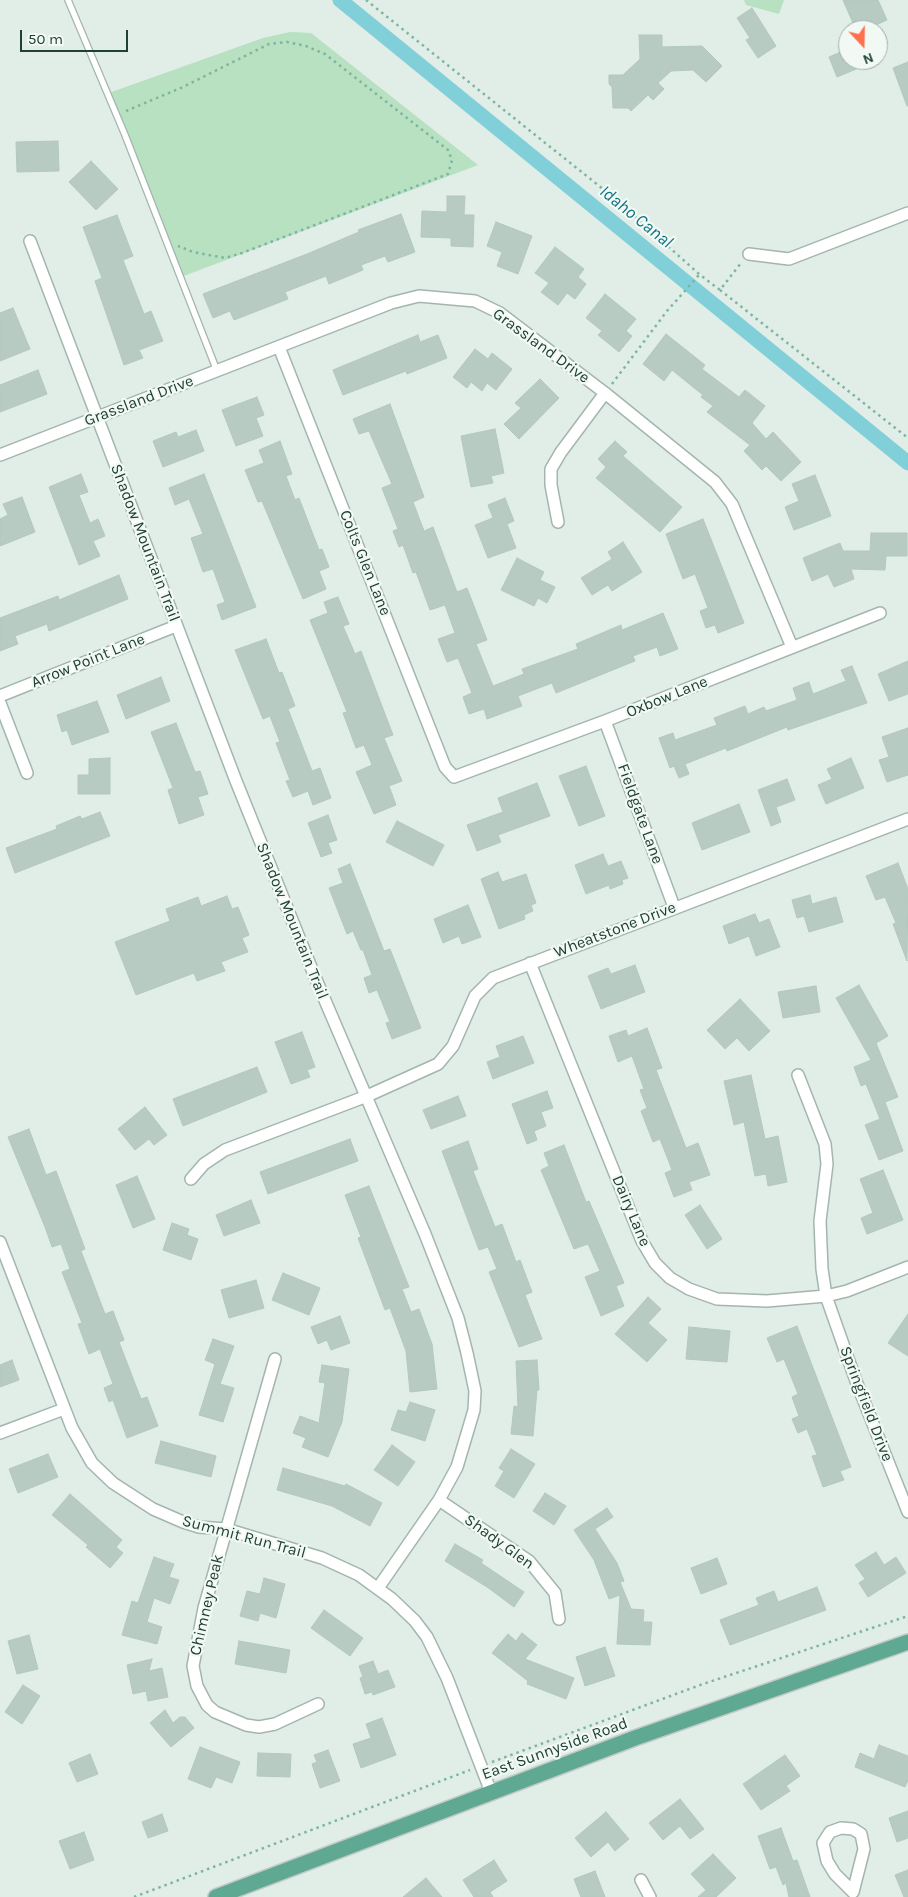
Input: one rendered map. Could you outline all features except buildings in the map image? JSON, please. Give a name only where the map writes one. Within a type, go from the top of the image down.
[{"type":"main road","name":"East Sunnyside Road","points":[[216,1897],[635,1738],[908,1642]]},
{"type":"street","points":[[749,254],[789,259],[908,213]]},
{"type":"street","name":"Shadow Mountain Trail","points":[[30,241],[176,626],[315,978],[367,1096],[458,1318],[475,1391],[470,1429],[456,1468],[439,1500],[378,1588]]},
{"type":"street","name":"Grassland Drive","points":[[0,455],[391,303],[419,296],[450,297],[475,301],[500,313],[605,393],[715,482],[732,504],[792,647]]},
{"type":"street","name":"Colts Glen Lane","points":[[279,347],[444,768],[454,777]]},
{"type":"street","points":[[558,522],[551,485],[551,469],[560,452],[605,393]]},
{"type":"street","name":"Oxbow Lane","points":[[454,777],[605,721],[880,613]]},
{"type":"street","name":"Arrow Point Lane","points":[[0,696],[176,626]]},
{"type":"street","points":[[0,703],[27,772]]},
{"type":"street","name":"Fieldgate Lane","points":[[605,721],[674,907]]},
{"type":"street","name":"Wheatstone Drive","points":[[191,1179],[204,1164],[225,1150],[367,1096],[438,1064],[453,1046],[475,996],[493,978],[674,907],[908,819]]},
{"type":"street","name":"Dairy Lane","points":[[530,963],[642,1241],[655,1263],[670,1278],[689,1290],[717,1299],[767,1301],[826,1296],[847,1291],[908,1267]]},
{"type":"street","name":"Springfield Drive","points":[[798,1075],[825,1144],[828,1164],[820,1221],[822,1268],[826,1296],[856,1381],[908,1512]]},
{"type":"street","name":"Summit Run Trail","points":[[0,1242],[64,1409],[76,1436],[92,1463],[114,1483],[152,1508],[183,1522],[199,1527],[226,1529],[322,1558],[359,1575],[378,1588],[415,1621],[427,1637],[447,1678],[491,1792]]},
{"type":"street","name":"Chimney Peak","points":[[275,1359],[204,1608],[193,1666],[197,1686],[207,1705],[215,1712],[246,1725],[259,1727],[275,1724],[318,1704]]},
{"type":"street","points":[[0,1433],[64,1409]]},
{"type":"street","name":"Shady Glen","points":[[439,1500],[529,1561],[555,1593],[559,1619]]},
{"type":"street","points":[[841,1828],[853,1829],[861,1834],[864,1849],[853,1895],[835,1874],[827,1861],[823,1843],[830,1832],[841,1828]]},
{"type":"street","points":[[641,1880],[650,1897]]},
{"type":"lane","points":[[68,0],[125,135],[217,371]]},
{"type":"path","points":[[366,0],[613,197],[699,274],[908,438]]},
{"type":"path","points":[[125,135],[126,111],[183,87],[269,44],[287,42],[306,46],[325,54],[448,150],[452,160],[448,174],[225,258],[194,252],[167,242]]},
{"type":"path","points":[[720,290],[749,254]]},
{"type":"path","points":[[605,393],[667,311],[699,274]]},
{"type":"path","points":[[501,1758],[703,1684],[908,1616]]},
{"type":"path","points":[[134,1897],[463,1773]]},
{"type":"green space","points":[[744,0],[784,0],[779,14],[746,5]]},
{"type":"green space","points":[[290,32],[311,33],[478,165],[181,277],[106,94],[263,38]]},
{"type":"waterway","name":"Idaho Canal","points":[[340,0],[908,463]]}]
